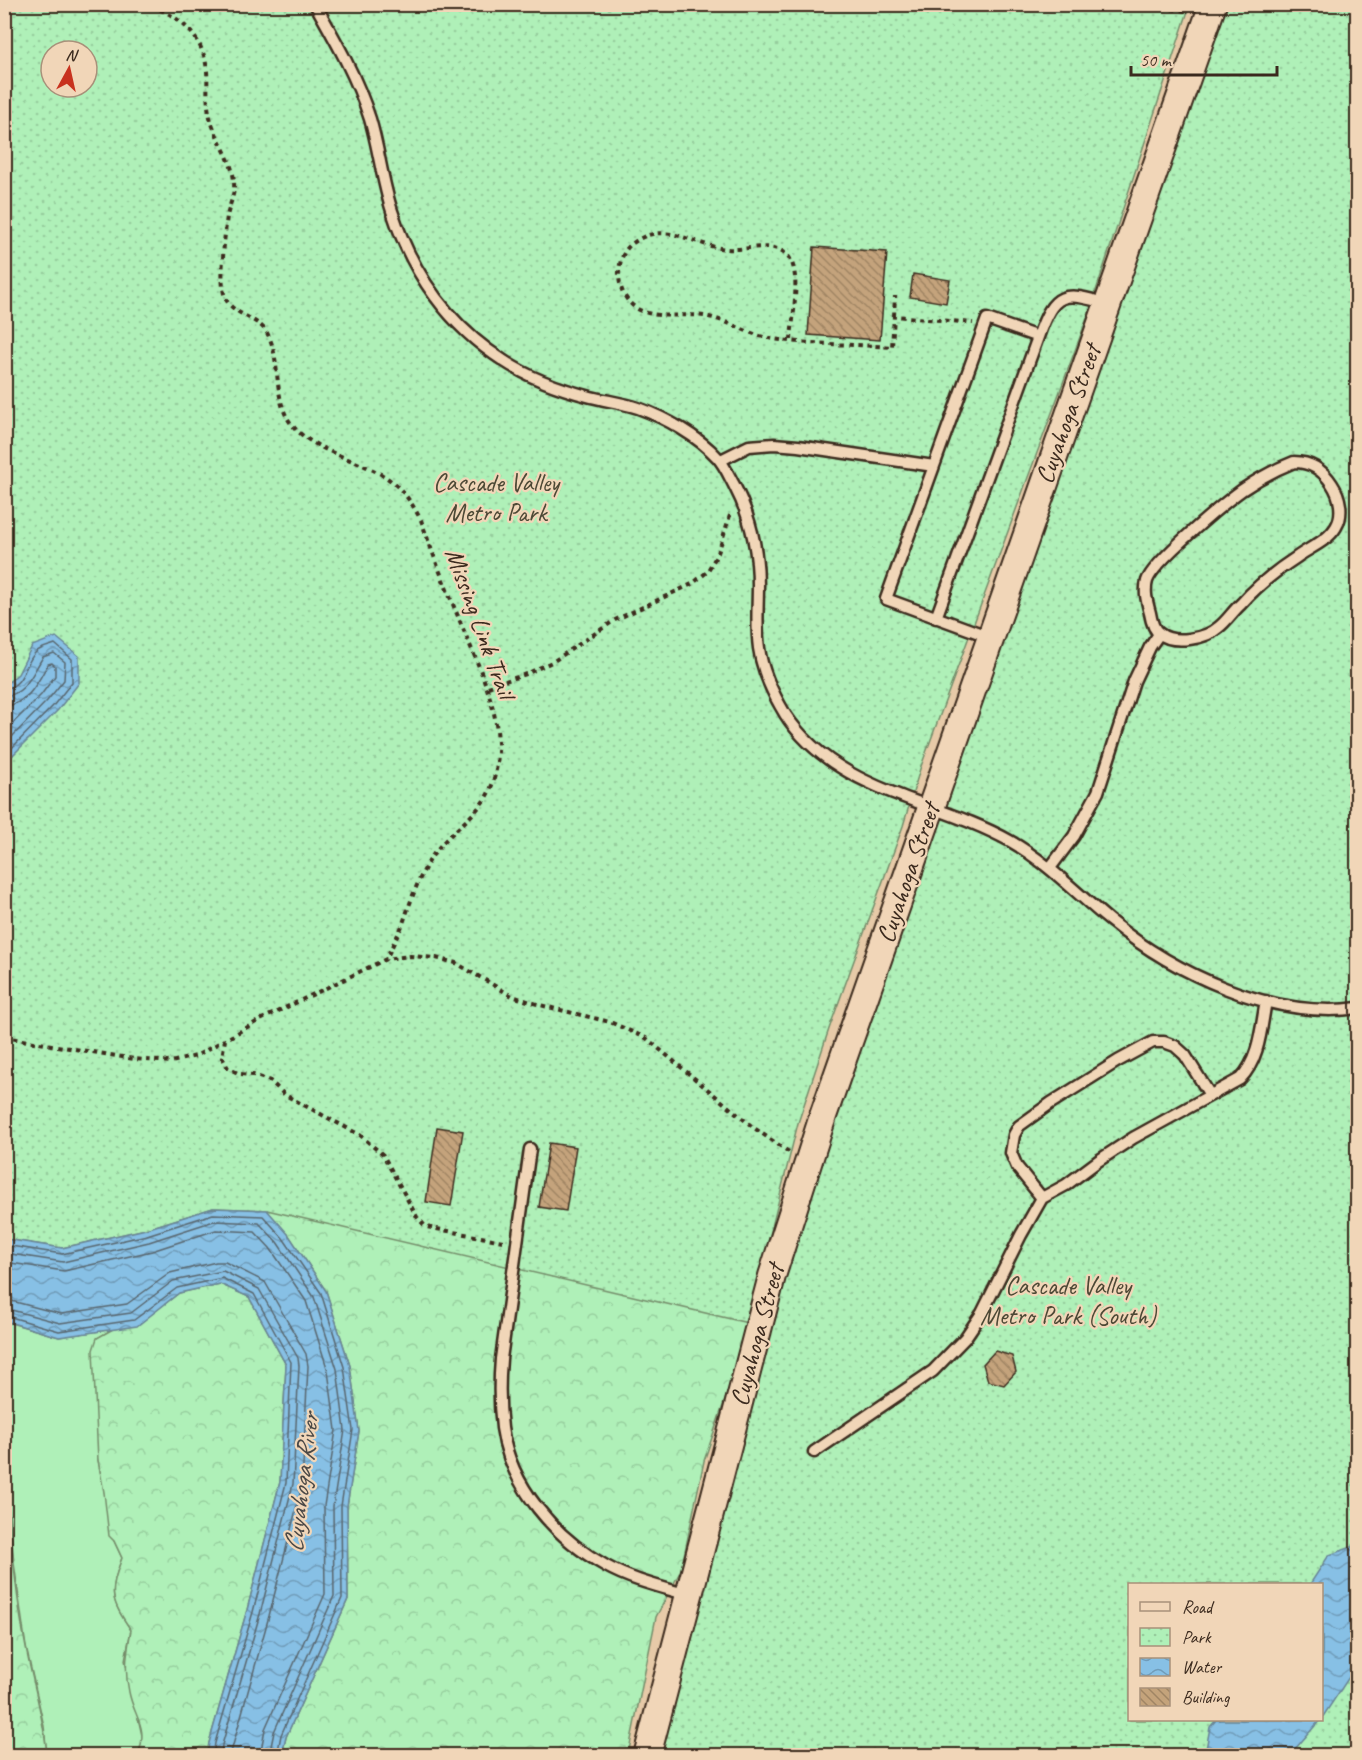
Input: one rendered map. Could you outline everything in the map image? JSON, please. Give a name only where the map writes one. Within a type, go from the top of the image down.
[{"type":"street","name":"Cuyahoga Street","points":[[647,1755],[772,1276],[807,1164],[847,1043],[1211,8]]},
{"type":"lane","points":[[315,4],[346,58],[360,91],[378,150],[391,208],[405,246],[426,285],[454,321],[479,344],[526,375],[553,387],[638,408],[669,422],[701,443],[721,460],[740,496],[752,527],[756,551],[759,651],[770,686],[786,716],[804,739],[833,763],[868,783],[1005,838],[1050,868],[1107,919],[1174,965],[1210,982],[1266,1001],[1327,1010],[1358,1008]]},
{"type":"lane","points":[[936,618],[1051,306],[1064,296],[1080,296],[1108,304]]},
{"type":"lane","points":[[990,637],[886,599],[987,319],[1038,337]]},
{"type":"lane","points":[[721,460],[749,446],[774,444],[934,466]]},
{"type":"lane","points":[[1294,462],[1305,462],[1322,472],[1334,487],[1339,499],[1340,516],[1333,532],[1269,578],[1242,602],[1219,628],[1198,637],[1181,639],[1170,638],[1159,633],[1152,621],[1146,600],[1147,580],[1174,548],[1242,490],[1281,468],[1294,462]]},
{"type":"lane","points":[[1050,868],[1074,836],[1098,792],[1134,681],[1159,633]]},
{"type":"lane","points":[[814,1452],[933,1371],[965,1338],[982,1313],[1021,1234],[1042,1198],[1066,1185],[1133,1138],[1240,1079],[1249,1070],[1256,1052],[1266,1001]]},
{"type":"lane","points":[[1042,1198],[1017,1167],[1011,1153],[1014,1135],[1019,1126],[1051,1103],[1118,1061],[1153,1042],[1164,1042],[1175,1046],[1185,1055],[1210,1095]]},
{"type":"lane","points":[[530,1149],[501,1359],[499,1391],[502,1429],[508,1454],[516,1472],[542,1514],[580,1551],[626,1575],[688,1595]]},
{"type":"path","points":[[87,4],[118,4]]},
{"type":"path","name":"Missing Link Trail","points":[[143,4],[160,8],[180,20],[194,35],[203,53],[207,70],[210,118],[232,168],[234,189],[224,248],[225,297],[234,309],[265,329],[272,344],[286,416],[294,428],[336,455],[390,480],[408,497],[421,520],[486,683],[496,741],[497,764],[491,787],[478,808],[434,853],[386,959]]},
{"type":"path","points":[[1118,4],[1211,8]]},
{"type":"path","points":[[791,340],[796,274],[789,257],[782,250],[719,248],[664,232],[640,238],[628,246],[621,259],[620,285],[627,301],[640,311],[656,315],[688,314],[709,317],[773,339],[892,347],[896,296]]},
{"type":"path","points":[[894,316],[985,324]]},
{"type":"path","points":[[486,683],[526,674],[554,661],[615,621],[670,595],[699,578],[707,572],[718,553],[731,511],[740,496]]},
{"type":"path","points":[[4,1037],[134,1059],[171,1062],[196,1056],[258,1021],[386,959],[410,956],[436,958],[456,963],[512,996],[610,1022],[646,1038],[754,1128],[807,1164]]},
{"type":"path","points":[[225,1040],[222,1057],[228,1068],[240,1074],[253,1075],[270,1081],[285,1095],[360,1135],[383,1155],[417,1217],[426,1227],[516,1243]]},
{"type":"green space","name":"Cascade Valley Metro Park","points":[[4,5],[1190,5],[1087,318],[920,769],[903,826],[829,1029],[798,1123],[748,1323],[267,1210],[213,1208],[146,1229],[62,1248],[5,1239]]},
{"type":"green space","name":"Cascade Valley Metro Park (South)","points":[[1213,5],[1357,5],[1357,1755],[647,1756],[753,1350]]},
{"type":"green space","points":[[74,1088],[778,1188],[765,1259],[740,1356],[704,1461],[681,1570],[656,1617],[628,1755],[282,1755],[286,1737],[348,1599],[347,1506],[359,1431],[350,1366],[326,1291],[288,1234]]},
{"type":"green space","points":[[220,1284],[249,1297],[286,1365],[280,1482],[207,1755],[138,1755],[142,1737],[141,1729],[131,1701],[126,1668],[131,1630],[115,1603],[114,1596],[115,1580],[122,1558],[109,1536],[98,1460],[93,1350],[97,1338],[113,1329],[137,1325],[179,1293]]},
{"type":"green space","points":[[4,1321],[59,1337],[113,1329],[98,1338],[98,1460],[114,1541],[122,1558],[115,1580],[114,1596],[119,1611],[131,1630],[125,1660],[143,1740],[138,1755],[47,1755],[44,1726],[26,1647],[14,1563],[4,1462]]},
{"type":"green space","points":[[4,1462],[18,1602],[47,1755],[5,1755]]},
{"type":"water","points":[[56,637],[79,656],[79,683],[58,710],[10,758],[5,769],[5,685],[18,674],[32,646]]},
{"type":"water","name":"Cuyahoga River","points":[[213,1208],[267,1210],[288,1234],[326,1291],[350,1366],[359,1431],[347,1506],[348,1599],[286,1737],[282,1755],[207,1755],[280,1482],[286,1365],[249,1297],[220,1284],[179,1293],[137,1326],[59,1337],[5,1321],[5,1239],[62,1248],[146,1229]]},
{"type":"water","points":[[1357,1545],[1357,1669],[1353,1671],[1323,1716],[1323,1583],[1311,1583],[1329,1555]]},
{"type":"water","points":[[1215,1721],[1319,1721],[1290,1755],[1205,1755],[1210,1727]]},
{"type":"building","points":[[814,247],[887,252],[880,340],[808,335]]},
{"type":"building","points":[[913,274],[950,280],[946,303],[910,297]]},
{"type":"building","points":[[437,1127],[463,1131],[451,1206],[426,1202]]},
{"type":"building","points":[[549,1143],[576,1147],[566,1211],[539,1207]]},
{"type":"building","points":[[995,1351],[1012,1356],[1016,1372],[1004,1385],[988,1381],[983,1364]]}]
